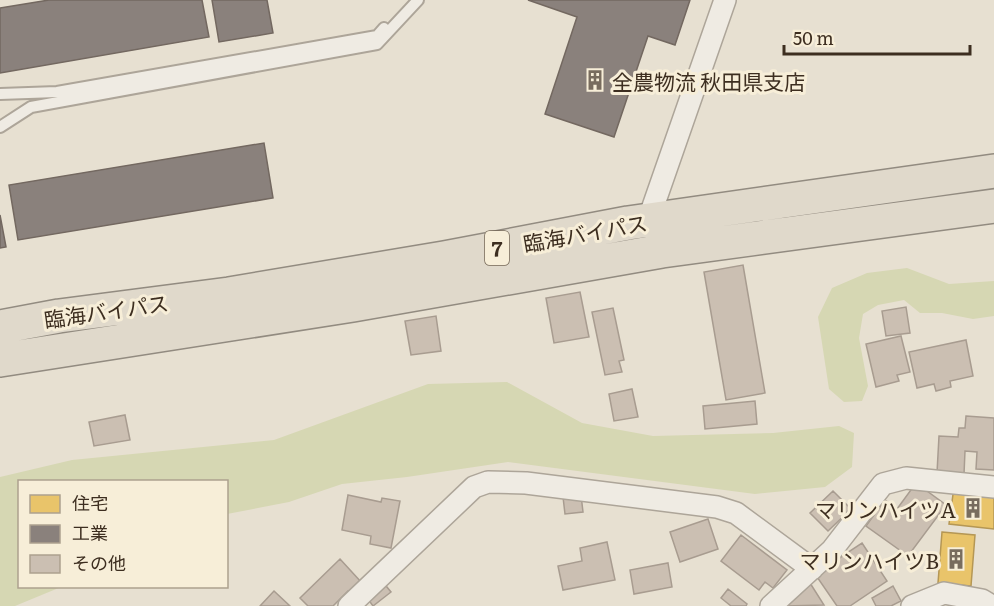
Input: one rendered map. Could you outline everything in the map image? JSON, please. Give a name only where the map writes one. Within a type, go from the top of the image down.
[{"type":"highway","name":"臨海バイパス","points":[[0,327],[59,316],[240,292],[648,220],[994,171]]},
{"type":"highway","name":"臨海バイパス","points":[[0,360],[353,305],[662,251],[994,207]]},
{"type":"street","points":[[648,220],[726,0]]},
{"type":"street","points":[[771,606],[832,550],[883,484],[906,478],[994,487]]},
{"type":"street","points":[[349,606],[474,487],[489,482],[526,483],[717,507],[736,513],[812,569]]},
{"type":"street","points":[[912,606],[944,593],[982,600],[992,606]]},
{"type":"lane","points":[[0,94],[57,92],[377,36],[409,0]]},
{"type":"lane","points":[[0,128],[31,107],[377,44],[418,0]]},
{"type":"green space","points":[[907,268],[949,284],[994,281],[994,316],[973,319],[942,313],[920,313],[904,300],[878,305],[863,314],[859,338],[868,386],[862,401],[844,402],[829,389],[818,317],[832,288],[867,273]]},
{"type":"green space","points":[[507,382],[582,423],[653,436],[773,433],[839,426],[854,433],[852,467],[825,487],[755,494],[508,462],[342,484],[289,502],[228,514],[228,480],[18,480],[18,588],[59,588],[15,606],[0,606],[0,477],[72,460],[274,440],[428,384]]},
{"type":"building: 住宅","name":"マリンハイツA","points":[[954,487],[994,492],[994,529],[949,524]]},
{"type":"building: 住宅","name":"マリンハイツB","points":[[942,532],[975,535],[971,586],[938,583]]},
{"type":"building: 工業","points":[[49,0],[202,0],[209,37],[0,73],[0,8]]},
{"type":"building: 工業","points":[[212,0],[267,0],[273,33],[219,42]]},
{"type":"building: 工業","name":"全農物流 秋田県支店","points":[[528,0],[690,0],[675,45],[648,36],[614,137],[545,114],[577,17]]},
{"type":"building: 工業","points":[[264,143],[273,198],[18,240],[9,185]]},
{"type":"building: 工業","points":[[0,215],[6,247],[0,248]]},
{"type":"building: その他","points":[[743,265],[765,393],[726,400],[704,272]]},
{"type":"building: その他","points":[[580,292],[589,337],[554,343],[546,298]]},
{"type":"building: その他","points":[[906,307],[910,333],[886,336],[882,311]]},
{"type":"building: その他","points":[[613,308],[624,360],[619,361],[622,372],[605,375],[592,312]]},
{"type":"building: その他","points":[[436,316],[441,351],[411,355],[405,321]]},
{"type":"building: その他","points":[[901,336],[910,372],[897,375],[899,381],[876,387],[866,344]]},
{"type":"building: その他","points":[[966,340],[973,376],[950,381],[951,387],[936,391],[934,384],[917,388],[909,352]]},
{"type":"building: その他","points":[[632,389],[638,417],[614,421],[609,394]]},
{"type":"building: その他","points":[[755,401],[757,424],[705,429],[703,406]]},
{"type":"building: その他","points":[[125,415],[130,440],[94,446],[89,422]]},
{"type":"building: その他","points":[[966,416],[994,418],[994,470],[976,469],[977,452],[965,451],[964,474],[937,473],[939,436],[958,437],[959,428],[965,428]]},
{"type":"building: その他","points":[[916,483],[946,505],[908,556],[866,526],[885,500],[897,509]]},
{"type":"building: その他","points":[[833,491],[851,509],[828,531],[810,513]]},
{"type":"building: その他","points":[[348,495],[381,502],[382,498],[400,501],[391,548],[370,544],[371,536],[342,530]]},
{"type":"building: その他","points":[[581,495],[583,512],[565,514],[563,497]]},
{"type":"building: その他","points":[[708,519],[718,549],[680,562],[670,532]]},
{"type":"building: その他","points":[[741,535],[787,570],[773,588],[765,582],[759,590],[721,561]]},
{"type":"building: その他","points":[[607,542],[615,580],[563,590],[558,566],[582,561],[580,548]]},
{"type":"building: その他","points":[[862,543],[887,581],[850,606],[837,606],[815,574]]},
{"type":"building: その他","points":[[340,559],[362,583],[351,594],[348,591],[333,606],[308,606],[300,598]]},
{"type":"building: その他","points":[[668,563],[672,587],[634,594],[630,570]]},
{"type":"building: その他","points":[[382,581],[391,592],[373,606],[365,595]]},
{"type":"building: その他","points":[[810,583],[824,605],[785,606]]},
{"type":"building: その他","points":[[893,586],[901,601],[891,606],[876,606],[872,598]]},
{"type":"building: その他","points":[[728,589],[747,604],[746,606],[731,606],[721,598]]},
{"type":"building: その他","points":[[274,591],[290,606],[260,606]]},
{"type":"place","name":"全農物流 秋田県支店","points":[[595,80]]},
{"type":"place","name":"マリンハイツA","points":[[973,508]]},
{"type":"place","name":"マリンハイツB","points":[[956,559]]}]
